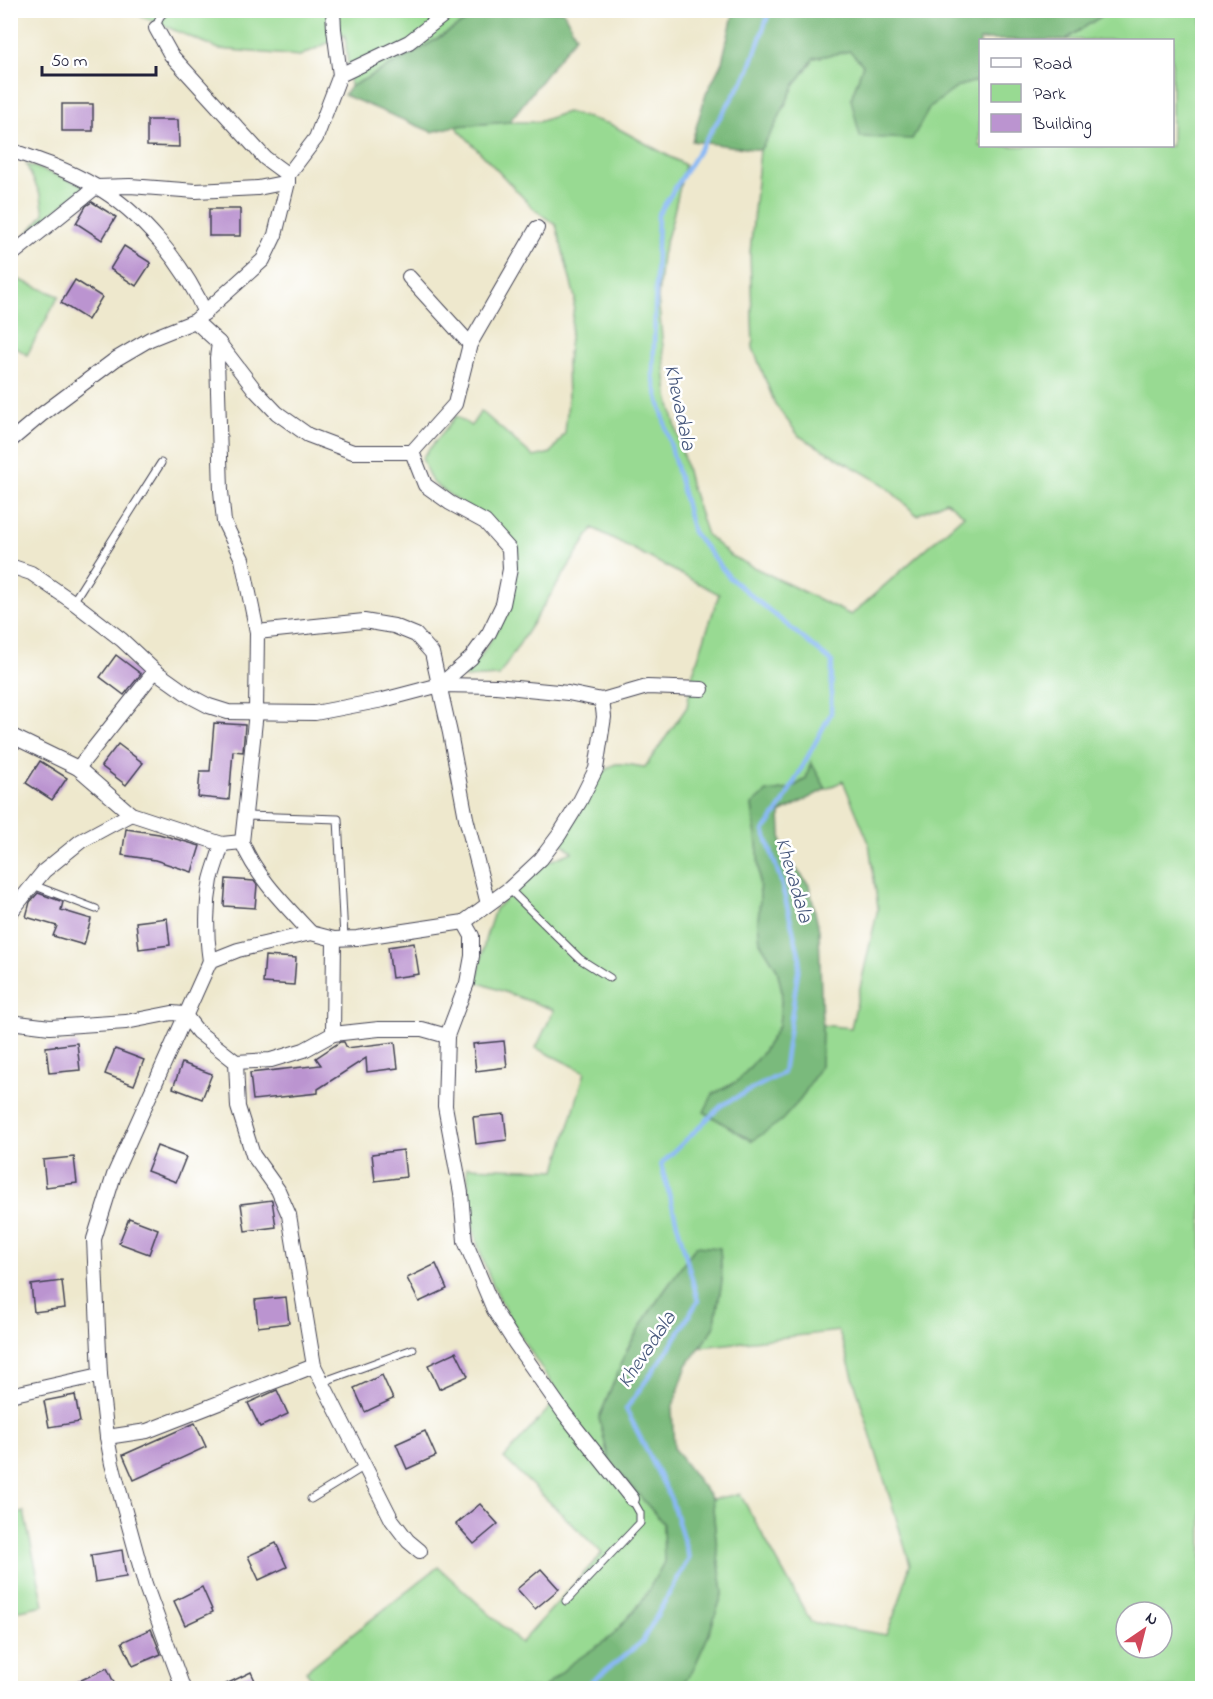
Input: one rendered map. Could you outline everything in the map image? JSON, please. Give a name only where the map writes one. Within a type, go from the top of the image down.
[{"type":"street","points":[[10,441],[116,359],[150,339],[200,317],[263,260],[275,236],[288,179],[316,138],[340,75],[333,10]]},
{"type":"street","points":[[340,75],[409,42],[450,10]]},
{"type":"street","points":[[156,28],[171,55],[265,158],[288,179]]},
{"type":"street","points":[[10,150],[56,166],[96,186],[130,212],[159,240],[199,298],[200,317],[255,390],[277,413],[308,435],[353,452],[412,452],[455,405],[470,344],[537,228]]},
{"type":"street","points":[[10,256],[96,186],[196,191],[258,188],[288,179]]},
{"type":"street","points":[[409,277],[470,344]]},
{"type":"street","points":[[219,343],[217,358],[224,522],[242,559],[257,632],[256,712],[242,842],[258,872],[311,933]]},
{"type":"street","points":[[412,452],[425,485],[450,503],[485,522],[509,549],[510,569],[503,604],[489,633],[471,658],[440,685]]},
{"type":"street","points":[[10,566],[30,573],[73,602],[122,640],[155,671],[190,696],[209,706],[228,712],[315,713],[383,700],[440,685],[496,686],[558,692],[602,700],[647,687],[702,689]]},
{"type":"street","points":[[257,632],[364,621],[394,626],[416,635],[432,653],[466,818],[488,904]]},
{"type":"street","points":[[78,768],[155,671]]},
{"type":"street","points":[[210,961],[237,950],[311,933],[339,939],[464,922],[509,889],[541,859],[559,835],[596,770],[604,717],[602,700]]},
{"type":"street","points":[[10,735],[78,768],[131,814],[222,844],[242,842]]},
{"type":"street","points":[[10,913],[44,871],[81,842],[131,814]]},
{"type":"street","points":[[183,1689],[145,1584],[112,1464],[100,1375],[94,1239],[114,1175],[184,1014],[210,961],[207,941],[207,910],[211,880],[222,844]]},
{"type":"street","points":[[464,922],[472,936],[472,956],[467,983],[447,1036],[445,1106],[461,1193],[465,1240],[494,1310],[515,1343],[564,1413],[632,1499]]},
{"type":"street","points":[[333,1034],[339,939]]},
{"type":"street","points":[[10,1022],[51,1027],[126,1022],[172,1013],[184,1014],[198,1032],[236,1062],[271,1060],[304,1050],[333,1034],[379,1029],[422,1029],[447,1036]]},
{"type":"street","points":[[236,1062],[238,1107],[253,1155],[278,1190],[289,1215],[314,1366],[392,1520],[408,1541],[420,1551]]},
{"type":"street","points":[[107,1437],[147,1431],[314,1366]]},
{"type":"street","points":[[10,1395],[100,1375]]},
{"type":"lane","points":[[156,28],[160,16],[167,10]]},
{"type":"lane","points":[[73,602],[161,463]]},
{"type":"lane","points":[[245,816],[338,819],[339,939]]},
{"type":"lane","points":[[33,885],[96,909]]},
{"type":"lane","points":[[509,889],[580,959],[610,978]]},
{"type":"lane","points":[[322,1382],[413,1349]]},
{"type":"lane","points":[[311,1499],[365,1466]]},
{"type":"lane","points":[[566,1601],[640,1523],[640,1513],[632,1499]]},
{"type":"green space","points":[[734,10],[1109,11],[1067,39],[979,39],[979,80],[959,86],[930,107],[912,139],[860,137],[851,99],[863,65],[850,51],[814,58],[794,86],[774,128],[760,150],[692,141],[706,94],[722,62]]},
{"type":"green space","points":[[133,11],[482,11],[414,53],[350,87],[345,35],[300,56],[219,49]]},
{"type":"green space","points":[[482,11],[563,11],[576,36],[509,122],[455,126],[432,132],[344,95],[350,87],[414,53]]},
{"type":"green space","points":[[1109,11],[1202,11],[1202,1688],[678,1688],[692,1672],[709,1634],[723,1592],[712,1499],[740,1494],[811,1622],[886,1635],[899,1603],[910,1564],[839,1331],[700,1347],[714,1328],[722,1281],[720,1249],[696,1246],[646,1317],[627,1350],[599,1418],[609,1460],[663,1523],[664,1562],[643,1600],[612,1636],[571,1664],[543,1688],[318,1688],[306,1671],[438,1567],[521,1643],[602,1553],[504,1458],[551,1406],[563,1400],[512,1321],[491,1280],[473,1227],[467,1167],[556,1170],[585,1072],[536,1048],[554,1010],[477,982],[485,940],[495,909],[543,864],[572,852],[561,842],[601,775],[616,764],[645,767],[687,707],[692,676],[719,594],[593,528],[499,676],[465,678],[464,671],[479,659],[500,625],[514,588],[516,543],[432,482],[422,458],[456,416],[471,426],[481,411],[534,457],[551,453],[565,433],[568,400],[567,362],[575,298],[556,225],[535,210],[455,126],[538,122],[567,112],[610,124],[685,165],[662,255],[658,298],[668,396],[691,487],[707,535],[731,556],[851,615],[964,515],[946,501],[917,515],[883,484],[799,436],[775,404],[753,348],[750,253],[760,150],[774,128],[794,86],[814,58],[850,51],[863,65],[851,99],[912,139],[930,107],[959,86],[979,80],[979,147],[1174,147],[1174,39],[1067,39]],"holes":[[[811,763],[826,789],[843,781],[869,843],[878,908],[851,1028],[822,1025],[821,1065],[713,1094],[738,1081],[762,1053],[779,1026],[782,991],[777,969],[760,941],[758,852],[752,806],[767,792],[790,789],[806,779]]]},
{"type":"green space","points":[[26,164],[86,186],[22,240],[44,214],[41,196]]},
{"type":"green space","points":[[10,276],[59,296],[27,355],[11,344]]},
{"type":"green space","points":[[811,762],[826,789],[780,813],[782,851],[809,885],[819,930],[821,1065],[801,1099],[781,1121],[752,1141],[704,1112],[713,1094],[738,1081],[762,1053],[779,1026],[782,991],[777,969],[760,942],[758,852],[752,805],[767,792],[790,789],[806,779]]},
{"type":"green space","points":[[696,1246],[720,1248],[722,1281],[714,1328],[687,1365],[672,1409],[674,1449],[712,1499],[723,1592],[709,1634],[692,1672],[678,1688],[543,1688],[571,1664],[612,1636],[643,1600],[664,1562],[663,1523],[609,1460],[599,1418],[627,1350],[646,1317]]},
{"type":"green space","points":[[24,1512],[44,1605],[11,1612],[11,1515]]},
{"type":"building","points":[[62,104],[93,104],[93,131],[62,131]]},
{"type":"building","points":[[147,120],[178,120],[179,147],[147,146]]},
{"type":"building","points":[[92,202],[116,217],[102,240],[76,223],[86,206]]},
{"type":"building","points":[[209,209],[240,209],[240,236],[209,236]]},
{"type":"building","points":[[124,246],[151,263],[136,286],[110,269]]},
{"type":"building","points":[[75,280],[102,297],[88,320],[61,303]]},
{"type":"building","points":[[116,655],[141,674],[124,695],[100,677]]},
{"type":"building","points":[[214,723],[245,725],[243,752],[233,751],[229,800],[198,797],[200,771],[210,771]]},
{"type":"building","points":[[118,744],[143,763],[126,785],[101,766]]},
{"type":"building","points":[[40,761],[67,778],[52,800],[26,783]]},
{"type":"building","points":[[126,829],[159,834],[200,846],[192,872],[155,860],[122,855]]},
{"type":"building","points":[[226,879],[254,881],[257,885],[255,908],[224,906]]},
{"type":"building","points":[[38,893],[63,902],[61,910],[91,919],[84,945],[53,936],[57,926],[26,917],[30,902]]},
{"type":"building","points":[[167,918],[170,945],[139,949],[136,922]]},
{"type":"building","points":[[414,943],[419,974],[392,978],[388,947]]},
{"type":"building","points":[[265,956],[296,958],[294,985],[263,983]]},
{"type":"building","points":[[504,1041],[507,1067],[476,1071],[473,1044]]},
{"type":"building","points":[[340,1042],[344,1042],[347,1048],[395,1042],[398,1068],[367,1072],[366,1058],[318,1089],[318,1093],[253,1100],[250,1073],[321,1065],[316,1058]]},
{"type":"building","points":[[77,1043],[80,1070],[49,1073],[46,1047]]},
{"type":"building","points":[[115,1049],[144,1060],[134,1085],[105,1074]]},
{"type":"building","points":[[182,1063],[212,1074],[202,1099],[173,1088]]},
{"type":"building","points":[[504,1114],[507,1140],[476,1144],[473,1117]]},
{"type":"building","points":[[157,1146],[186,1157],[176,1182],[147,1171]]},
{"type":"building","points":[[403,1150],[406,1177],[375,1181],[372,1154]]},
{"type":"building","points":[[74,1157],[77,1183],[46,1187],[43,1160]]},
{"type":"building","points":[[272,1200],[276,1227],[245,1231],[241,1204]]},
{"type":"building","points":[[129,1218],[158,1229],[149,1254],[119,1243]]},
{"type":"building","points":[[436,1264],[447,1289],[419,1302],[407,1278]]},
{"type":"building","points":[[62,1281],[65,1308],[34,1312],[31,1285]]},
{"type":"building","points":[[286,1297],[289,1323],[258,1327],[255,1300]]},
{"type":"building","points":[[456,1352],[468,1376],[439,1389],[428,1365]]},
{"type":"building","points":[[382,1375],[393,1399],[365,1412],[354,1388]]},
{"type":"building","points":[[277,1390],[288,1414],[260,1427],[248,1403]]},
{"type":"building","points":[[75,1395],[80,1422],[49,1427],[44,1401]]},
{"type":"building","points":[[195,1423],[206,1447],[134,1480],[123,1455]]},
{"type":"building","points":[[425,1431],[436,1456],[407,1469],[396,1444]]},
{"type":"building","points":[[480,1504],[498,1524],[474,1544],[456,1524]]},
{"type":"building","points":[[276,1543],[287,1567],[259,1580],[248,1556]]},
{"type":"building","points":[[122,1550],[126,1577],[95,1582],[91,1555]]},
{"type":"building","points":[[541,1569],[559,1589],[535,1609],[517,1589]]},
{"type":"building","points":[[202,1587],[213,1612],[185,1625],[174,1601]]},
{"type":"building","points":[[151,1629],[161,1654],[133,1666],[122,1642]]},
{"type":"building","points":[[107,1668],[117,1689],[62,1689]]},
{"type":"building","points":[[251,1672],[259,1689],[216,1689]]},
{"type":"waterway","name":"Khevadala","points":[[583,1688],[642,1642],[689,1558],[671,1499],[626,1409],[670,1347],[698,1301],[661,1164],[722,1105],[783,1073],[800,958],[780,878],[764,831],[782,805],[831,713],[832,662],[730,578],[693,532],[653,377],[658,215],[748,73],[770,10]]}]
